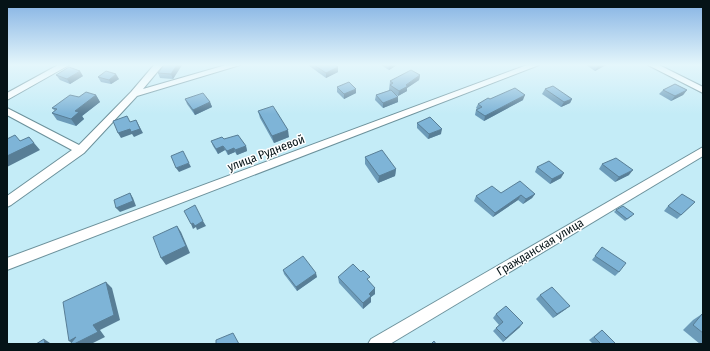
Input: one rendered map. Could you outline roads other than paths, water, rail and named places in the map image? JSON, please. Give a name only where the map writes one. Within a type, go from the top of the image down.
[{"type":"street","points":[[7,96],[34,81]]},
{"type":"street","points":[[7,202],[80,150],[145,81]]},
{"type":"street","points":[[134,94],[178,81]]},
{"type":"street","name":"улица Рудневой","points":[[7,264],[492,81]]},
{"type":"street","points":[[685,81],[703,90]]},
{"type":"street","points":[[7,111],[80,150]]},
{"type":"street","name":"Гражданская улица","points":[[376,344],[703,151]]}]
